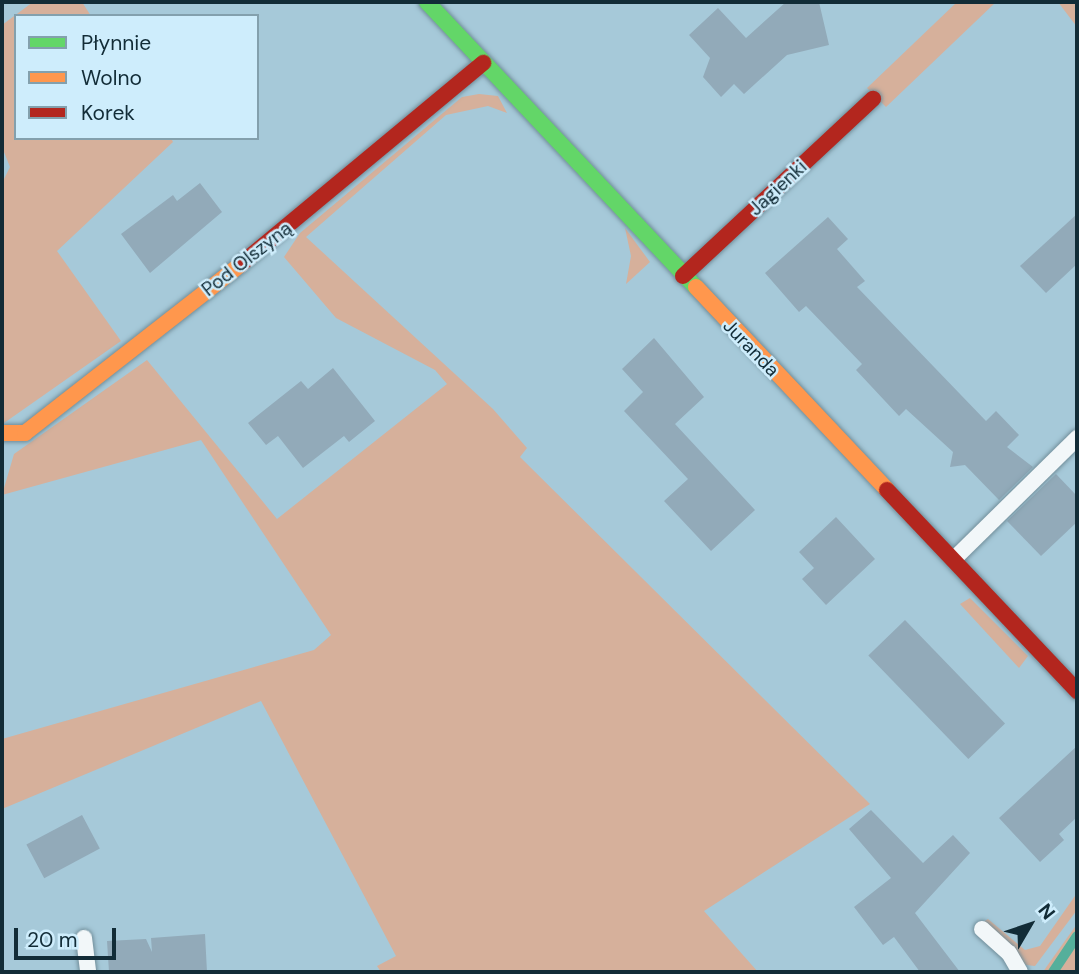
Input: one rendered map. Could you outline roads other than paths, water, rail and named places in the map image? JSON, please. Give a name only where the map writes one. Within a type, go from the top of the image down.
[{"type":"street","name":"Juranda","points":[[427,2],[1077,691]]},
{"type":"street","name":"Pod Olszyną","points":[[2,433],[25,433],[290,226],[483,63]]},
{"type":"street","name":"Jagienki","points":[[683,276],[873,99]]},
{"type":"lane","points":[[954,559],[1077,438]]},
{"type":"lane","points":[[982,929],[1009,953],[1020,972]]},
{"type":"lane","points":[[84,938],[88,972]]},
{"type":"waterway","points":[[1053,972],[1077,936]]}]
